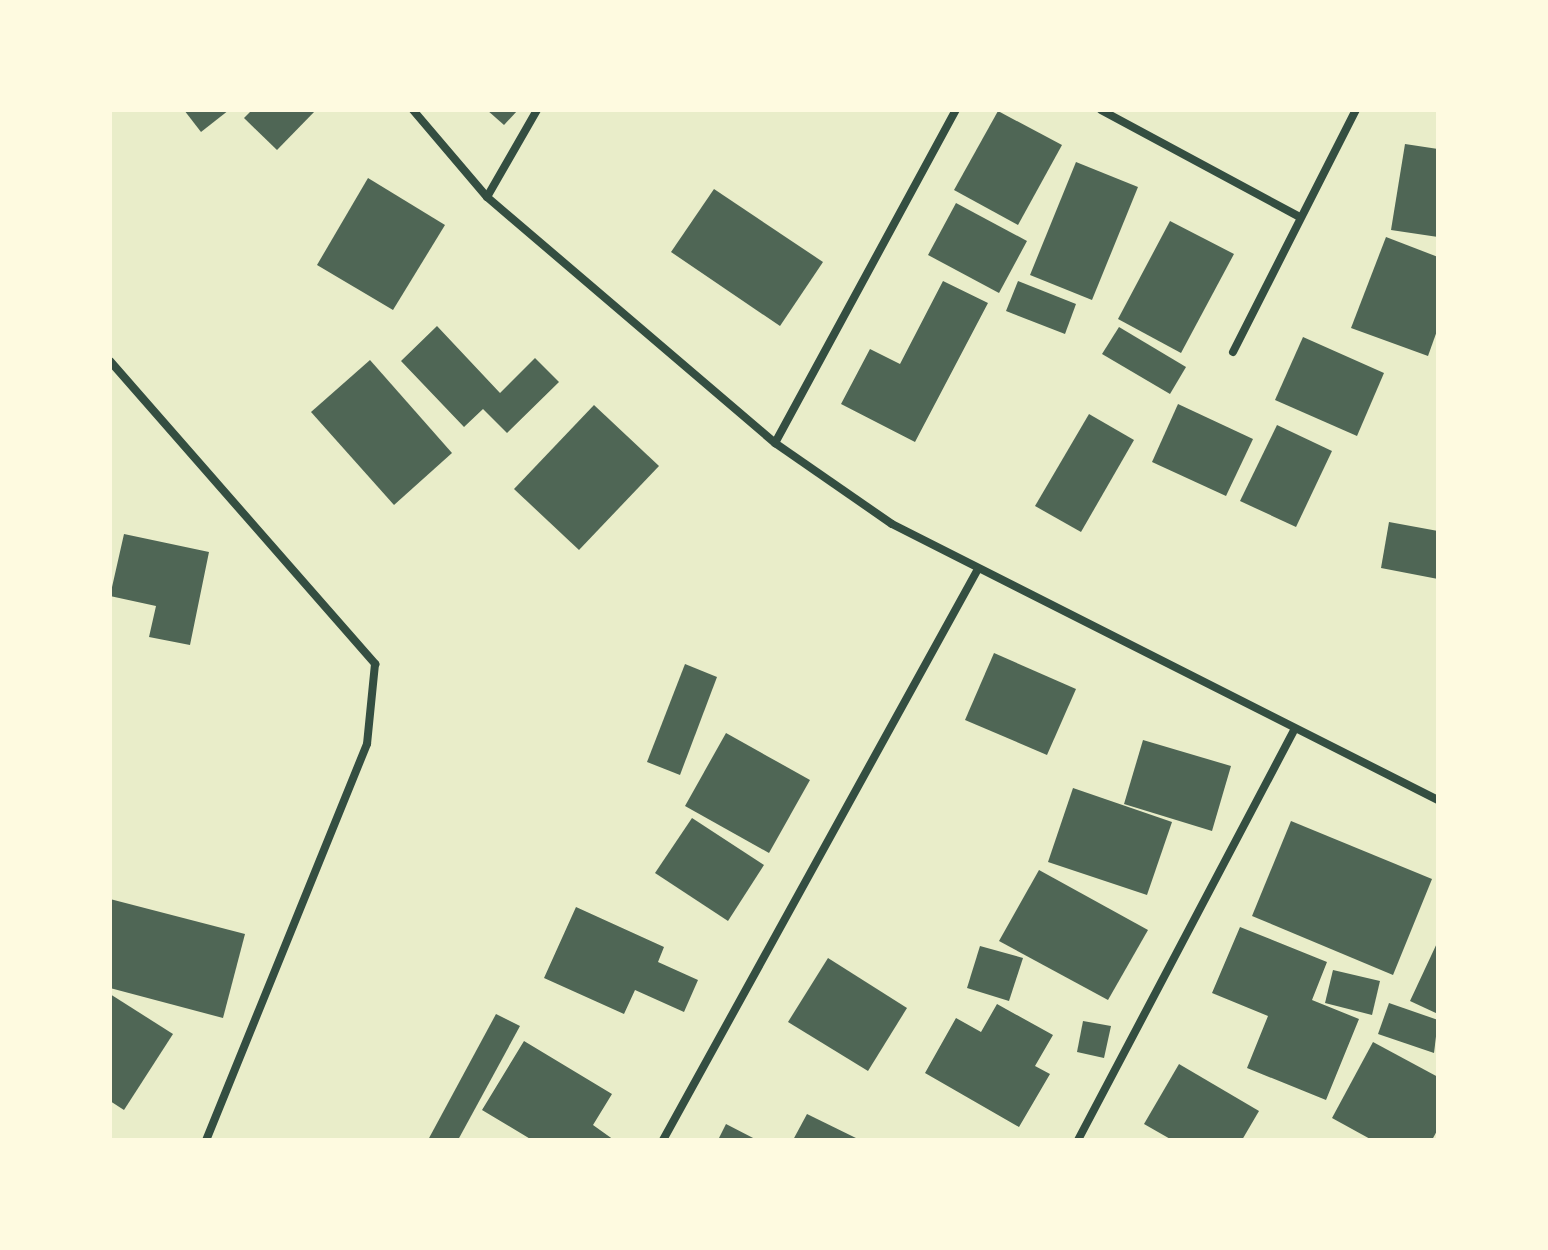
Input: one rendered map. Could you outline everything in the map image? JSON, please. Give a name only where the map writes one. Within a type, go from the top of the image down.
[{"type":"street","points":[[413,110],[487,197],[775,443],[892,524],[1438,800]]},
{"type":"street","points":[[487,197],[537,110]]},
{"type":"street","points":[[775,443],[956,110]]},
{"type":"street","points":[[1101,110],[1300,217]]},
{"type":"street","points":[[1233,352],[1356,110]]},
{"type":"street","points":[[110,361],[375,664],[367,744],[206,1140]]},
{"type":"street","points":[[663,1140],[978,569]]},
{"type":"street","points":[[1078,1140],[1295,729]]},
{"type":"building","points":[[184,110],[229,110],[201,132]]},
{"type":"building","points":[[252,110],[316,110],[277,150],[244,118]]},
{"type":"building","points":[[487,110],[518,110],[504,125]]},
{"type":"building","points":[[998,111],[1062,145],[1018,225],[954,190]]},
{"type":"building","points":[[1405,144],[1438,149],[1438,237],[1391,230]]},
{"type":"building","points":[[1076,162],[1138,187],[1092,300],[1030,275]]},
{"type":"building","points":[[368,178],[445,225],[393,310],[317,265]]},
{"type":"building","points":[[714,189],[823,262],[780,326],[671,252]]},
{"type":"building","points":[[956,203],[1027,241],[999,293],[928,255]]},
{"type":"building","points":[[1170,221],[1234,254],[1181,353],[1118,319]]},
{"type":"building","points":[[1386,237],[1438,257],[1438,328],[1428,356],[1351,328]]},
{"type":"building","points":[[943,281],[988,303],[915,442],[841,404],[870,349],[900,364]]},
{"type":"building","points":[[1018,281],[1076,304],[1065,334],[1006,311]]},
{"type":"building","points":[[437,326],[500,393],[535,358],[559,382],[507,433],[483,409],[464,427],[401,361]]},
{"type":"building","points":[[1119,327],[1186,367],[1170,394],[1102,354]]},
{"type":"building","points":[[1303,337],[1384,373],[1357,436],[1275,400]]},
{"type":"building","points":[[370,360],[452,453],[394,505],[311,412]]},
{"type":"building","points":[[1178,404],[1253,439],[1226,496],[1152,462]]},
{"type":"building","points":[[594,405],[659,466],[579,550],[514,489]]},
{"type":"building","points":[[1089,414],[1134,440],[1081,532],[1035,506]]},
{"type":"building","points":[[1277,425],[1332,451],[1296,527],[1240,501]]},
{"type":"building","points":[[1389,522],[1438,531],[1438,579],[1381,568]]},
{"type":"building","points":[[124,534],[209,552],[190,645],[149,637],[156,606],[110,596]]},
{"type":"building","points":[[994,653],[1076,689],[1047,755],[965,720]]},
{"type":"building","points":[[685,664],[717,677],[680,775],[647,762]]},
{"type":"building","points":[[726,733],[810,780],[769,853],[685,806]]},
{"type":"building","points":[[1143,740],[1231,766],[1212,831],[1124,804]]},
{"type":"building","points":[[1073,788],[1172,822],[1147,895],[1048,862]]},
{"type":"building","points":[[692,818],[764,865],[728,921],[655,873]]},
{"type":"building","points":[[1291,821],[1432,879],[1393,975],[1252,916]]},
{"type":"building","points":[[1039,870],[1148,930],[1108,1000],[999,941]]},
{"type":"building","points":[[110,899],[245,934],[223,1018],[110,988]]},
{"type":"building","points":[[576,907],[664,947],[658,962],[698,980],[684,1012],[635,990],[624,1014],[544,978]]},
{"type":"building","points":[[1240,927],[1327,962],[1312,1000],[1359,1019],[1326,1100],[1247,1068],[1268,1016],[1212,993]]},
{"type":"building","points":[[1438,941],[1438,1014],[1410,1001]]},
{"type":"building","points":[[980,946],[1023,958],[1009,1001],[967,988]]},
{"type":"building","points":[[828,958],[907,1008],[868,1071],[788,1022]]},
{"type":"building","points":[[1333,970],[1380,981],[1372,1015],[1325,1003]]},
{"type":"building","points":[[110,994],[173,1034],[124,1110],[110,1101]]},
{"type":"building","points":[[1389,1003],[1438,1020],[1434,1053],[1378,1034]]},
{"type":"building","points":[[997,1004],[1053,1035],[1035,1066],[1050,1074],[1019,1127],[925,1073],[956,1018],[981,1032]]},
{"type":"building","points":[[496,1014],[520,1026],[458,1140],[428,1140]]},
{"type":"building","points":[[1083,1021],[1111,1026],[1104,1058],[1077,1052]]},
{"type":"building","points":[[524,1041],[612,1094],[593,1125],[614,1140],[532,1140],[482,1110]]},
{"type":"building","points":[[1373,1042],[1438,1077],[1438,1129],[1432,1140],[1372,1140],[1332,1118]]},
{"type":"building","points":[[1179,1064],[1259,1111],[1242,1140],[1172,1140],[1144,1124]]},
{"type":"building","points":[[807,1114],[860,1140],[793,1140]]},
{"type":"building","points":[[726,1124],[757,1140],[718,1140]]}]
